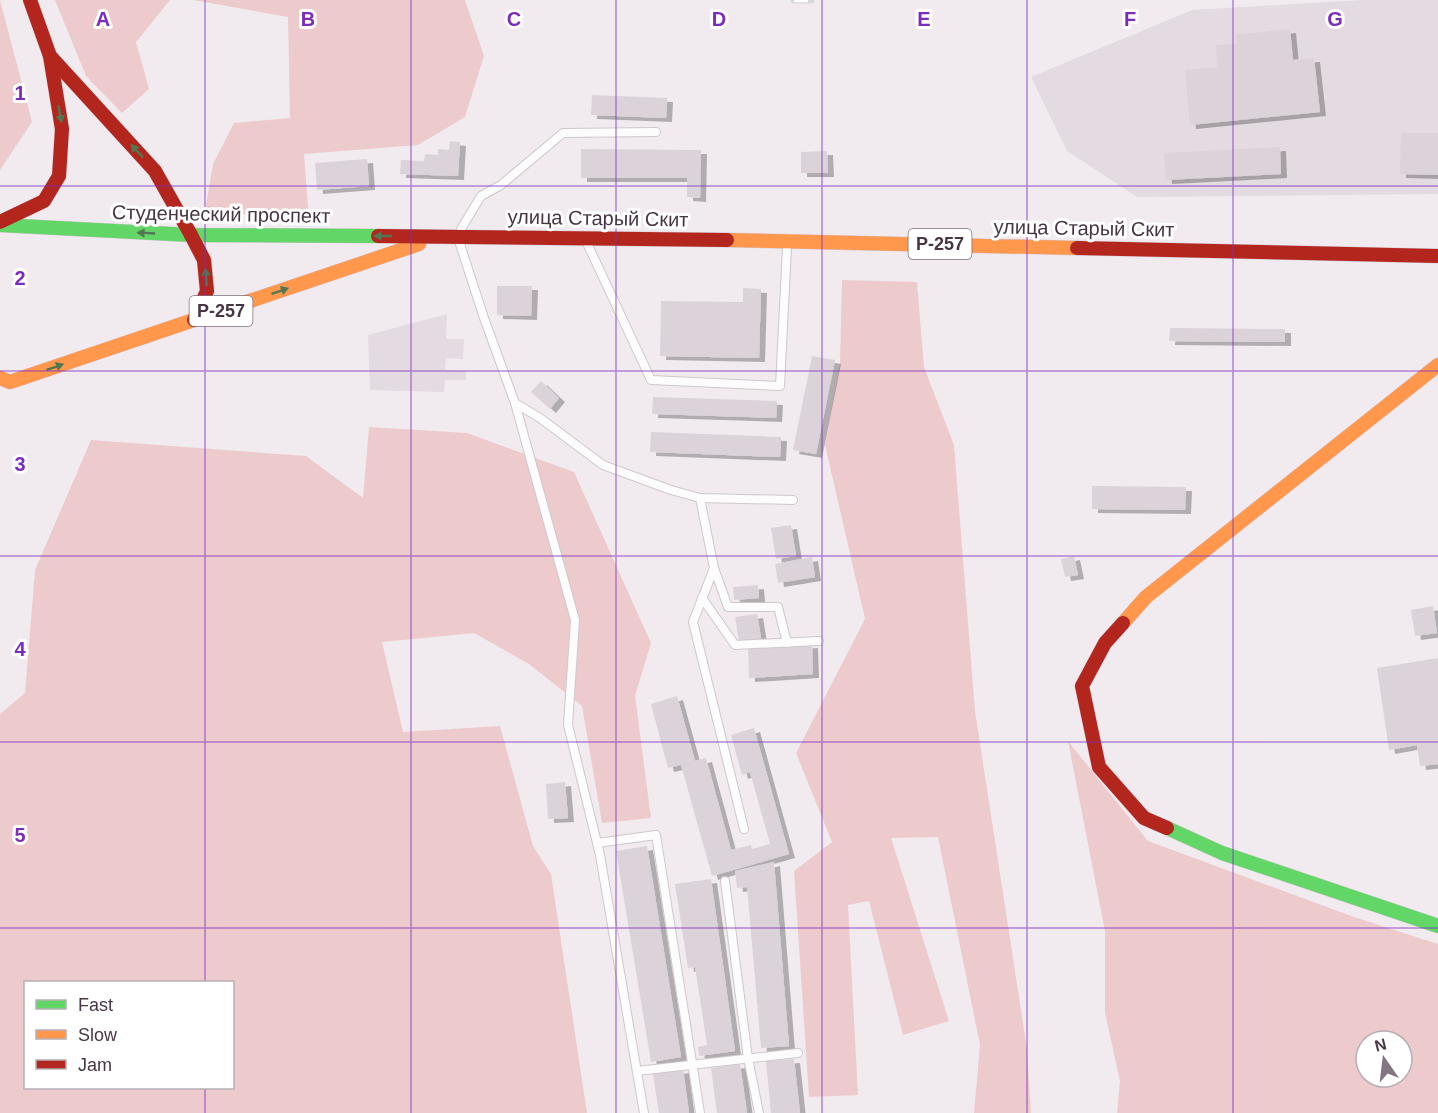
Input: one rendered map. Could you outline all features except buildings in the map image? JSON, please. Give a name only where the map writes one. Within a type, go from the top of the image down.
[{"type":"main road","points":[[0,224],[44,201],[59,176],[62,129],[50,56],[30,0]]},
{"type":"main road","points":[[50,56],[155,171],[191,235]]},
{"type":"main road","name":"Студенческий проспект","points":[[0,224],[191,235],[442,237]]},
{"type":"main road","name":"Р-257","points":[[191,235],[204,260],[207,291],[194,320]]},
{"type":"main road","name":"улица Старый Скит","points":[[442,237],[457,235],[585,237],[1438,256]]},
{"type":"main road","name":"Р-257","points":[[3,382],[442,237]]},
{"type":"main road","points":[[1438,365],[1146,597],[1105,643],[1082,686],[1099,767],[1144,818],[1222,854],[1438,926]]},
{"type":"lane","points":[[644,1113],[597,843],[568,725],[575,620],[515,403],[457,235],[481,196],[501,185],[563,133],[656,132]]},
{"type":"lane","points":[[585,237],[651,380],[780,386],[787,241]]},
{"type":"lane","points":[[515,403],[540,418],[603,465],[671,489],[700,498],[793,500]]},
{"type":"lane","points":[[700,498],[714,568],[728,607],[778,607],[787,643]]},
{"type":"lane","points":[[714,568],[693,622],[744,829]]},
{"type":"lane","points":[[702,598],[735,645],[819,641]]},
{"type":"lane","points":[[597,843],[656,835],[700,1113]]},
{"type":"lane","points":[[725,881],[748,1058],[759,1113]]},
{"type":"lane","points":[[637,1071],[798,1053]]},
{"type":"shaded area","points":[[0,0],[32,122],[0,170]]},
{"type":"shaded area","points":[[55,0],[170,0],[136,42],[149,89],[122,113],[86,76]]},
{"type":"shaded area","points":[[193,0],[465,0],[484,56],[465,117],[418,145],[304,154],[309,220],[205,211],[213,164],[234,123],[290,118],[288,17]]},
{"type":"shaded area","points":[[1362,0],[1438,0],[1438,194],[1137,197],[1067,151],[1031,77],[1192,10]]},
{"type":"shaded area","points":[[842,280],[917,282],[924,367],[954,445],[975,711],[1027,1049],[1031,1113],[974,1113],[980,1045],[938,837],[891,838],[949,1021],[903,1035],[869,901],[848,905],[858,1095],[809,1097],[794,871],[832,842],[796,753],[865,619],[825,445],[840,363]]},
{"type":"shaded area","points":[[447,314],[446,339],[464,339],[463,359],[446,358],[445,370],[466,371],[466,380],[445,380],[444,392],[370,390],[368,335]]},
{"type":"shaded area","points":[[369,427],[467,433],[574,472],[651,643],[635,696],[651,818],[602,823],[582,706],[529,664],[474,633],[382,642],[403,732],[500,726],[533,846],[551,874],[587,1113],[0,1113],[0,714],[25,693],[35,570],[91,440],[306,456],[363,498]]},
{"type":"shaded area","points":[[1068,741],[1148,841],[1354,917],[1438,944],[1438,1113],[1117,1113],[1120,1081],[1105,1013],[1105,931]]},
{"type":"railway","points":[[794,0],[811,0]]},
{"type":"traffic: fast","points":[[0,225],[191,235],[378,236]]},
{"type":"traffic: fast","points":[[1167,828],[1222,853],[1438,926]]},
{"type":"traffic: slow","points":[[727,240],[1077,248]]},
{"type":"traffic: slow","points":[[0,378],[10,382],[419,244]]},
{"type":"traffic: slow","points":[[1123,623],[1146,597],[1438,365]]},
{"type":"traffic: jam","points":[[0,222],[44,201],[59,176],[62,129],[50,56],[30,0]]},
{"type":"traffic: jam","points":[[50,56],[155,171],[191,235]]},
{"type":"traffic: jam","points":[[191,235],[204,260],[207,291],[194,320]]},
{"type":"traffic: jam","points":[[378,236],[727,240]]},
{"type":"traffic: jam","points":[[1077,248],[1438,256]]},
{"type":"traffic: jam","points":[[1123,623],[1105,643],[1082,686],[1099,767],[1144,818],[1167,828]]}]
